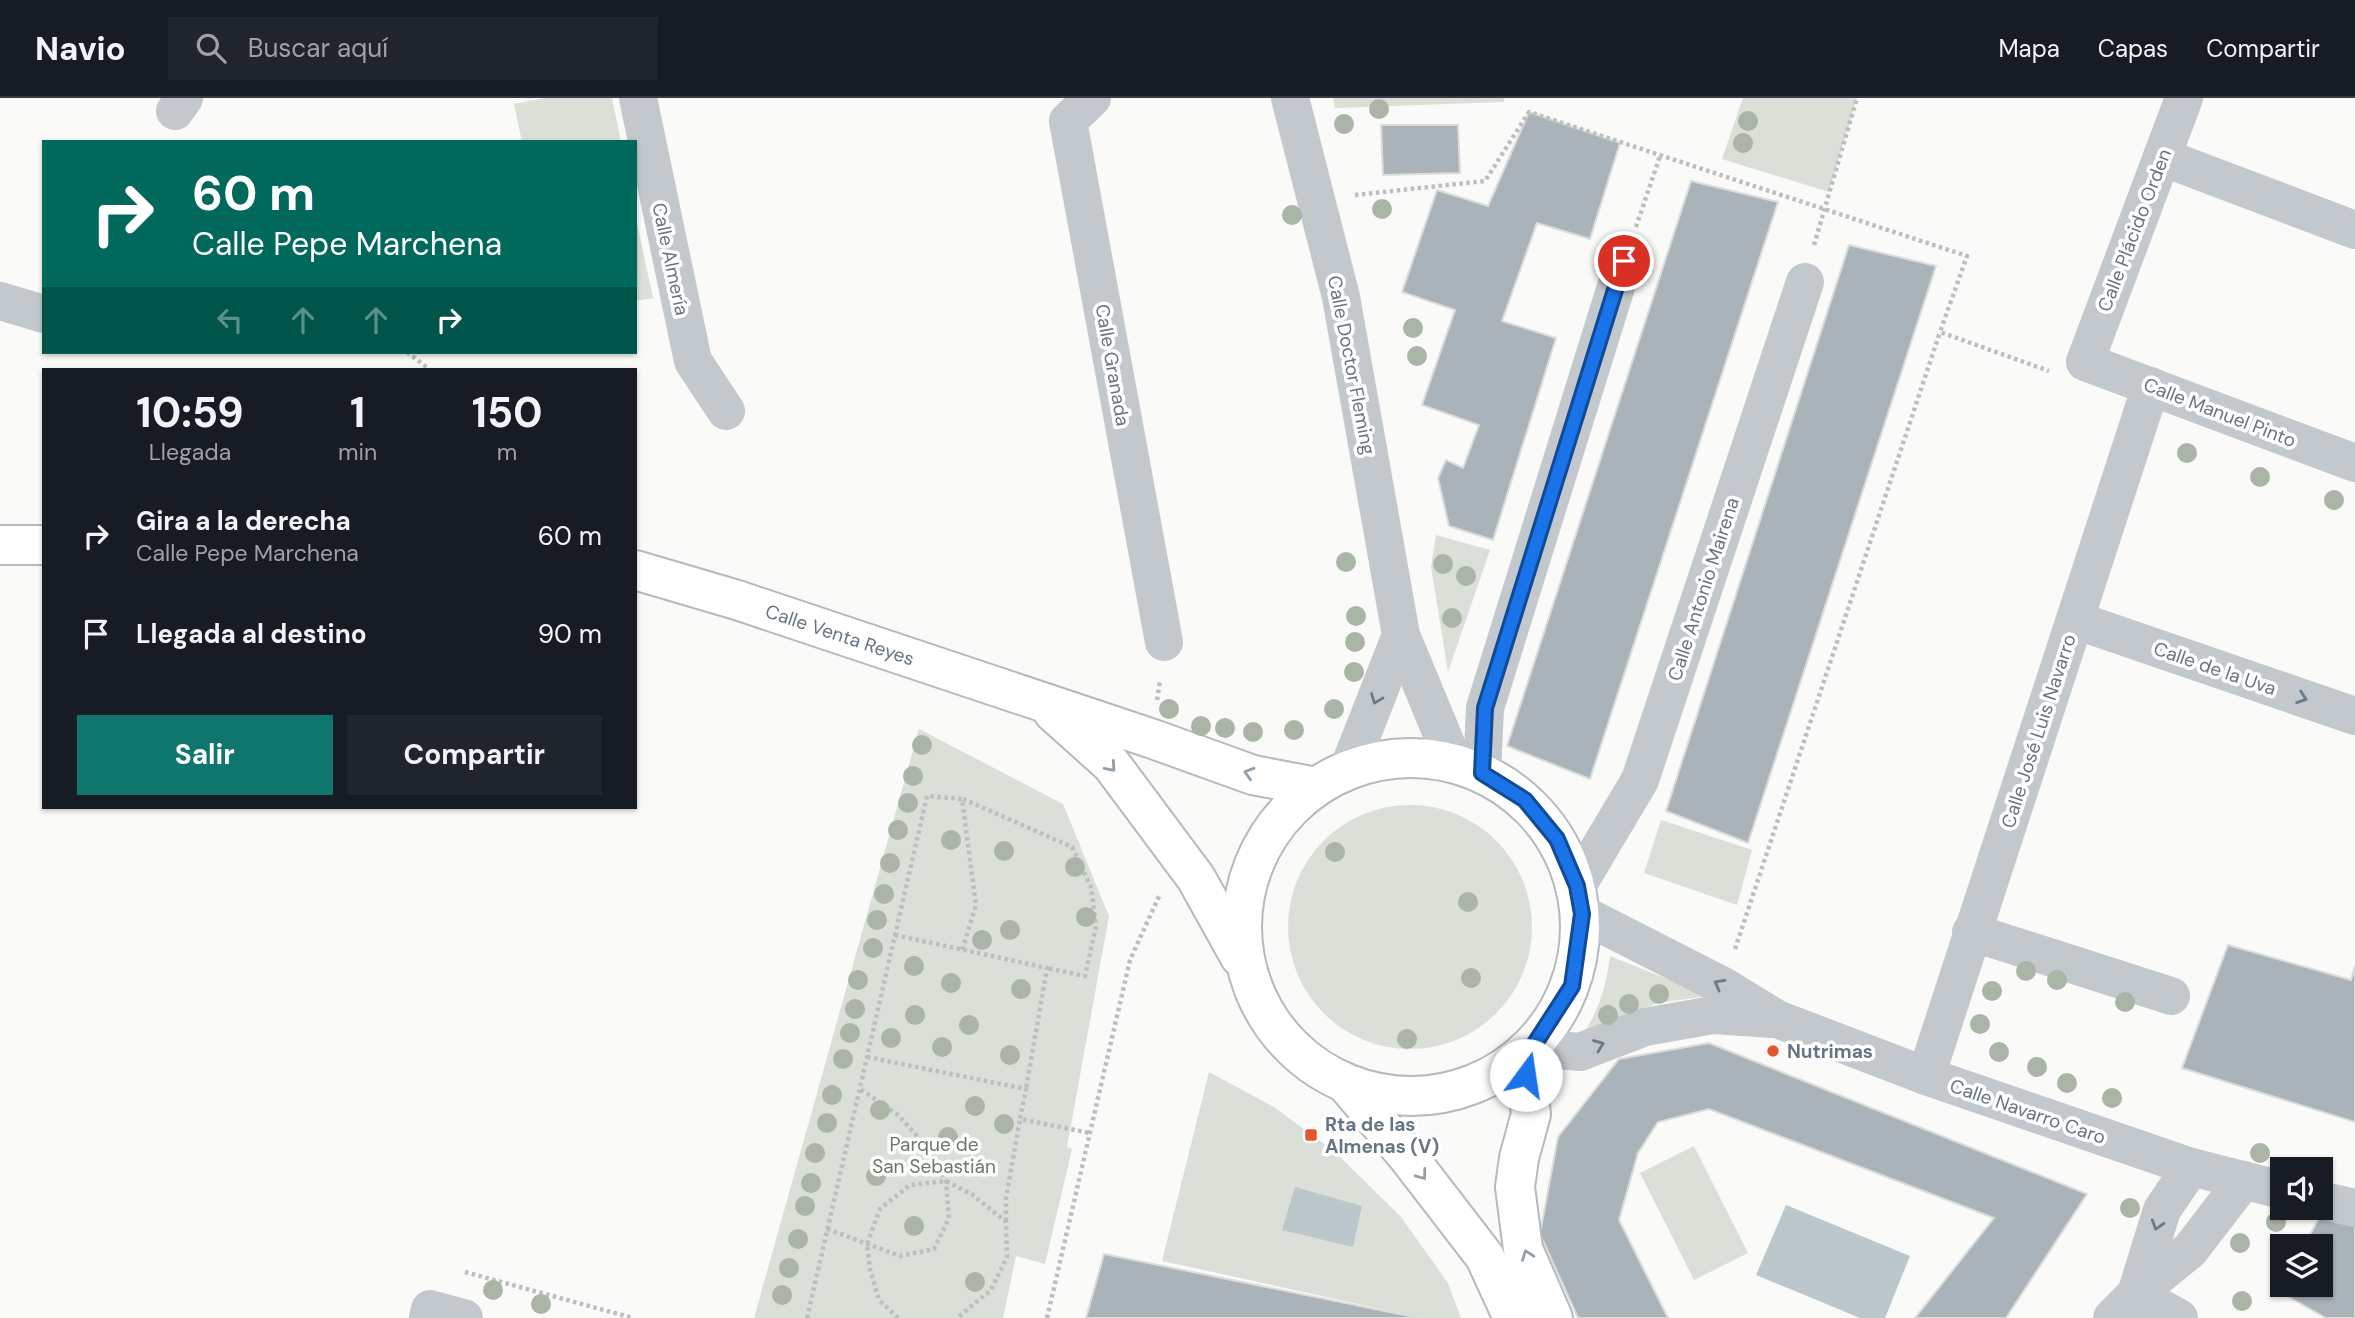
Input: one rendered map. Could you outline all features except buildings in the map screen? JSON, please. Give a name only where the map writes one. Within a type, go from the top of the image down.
[{"type":"main road","points":[[0,545],[42,545]]},
{"type":"main road","name":"Calle Venta Reyes","points":[[637,571],[737,600],[1253,775],[1332,779]]},
{"type":"main road","name":"Calle Venta Reyes","points":[[1044,704],[1111,764],[1196,878],[1245,966]]},
{"type":"main road","points":[[1400,758],[1468,768],[1525,800],[1557,839],[1579,900],[1572,986],[1528,1052],[1484,1081],[1439,1096],[1393,1096],[1347,1085],[1301,1057],[1266,1016],[1245,966],[1242,916],[1253,866],[1278,822],[1332,779],[1400,758]]},
{"type":"main road","points":[[1528,1052],[1531,1114],[1515,1187],[1523,1249],[1553,1318]]},
{"type":"main road","points":[[1347,1085],[1409,1157],[1485,1257],[1513,1318]]},
{"type":"street","name":"Calle Almería","points":[[638,98],[693,361],[726,411]]},
{"type":"street","name":"Calle Granada","points":[[1092,98],[1068,121],[1164,642]]},
{"type":"street","name":"Calle Doctor Fleming","points":[[1290,98],[1341,297],[1401,635],[1468,768]]},
{"type":"street","name":"Calle Plácido Orden","points":[[2084,362],[2184,98]]},
{"type":"street","points":[[2161,157],[2355,230]]},
{"type":"street","points":[[1468,768],[1624,261]]},
{"type":"street","name":"Calle Antonio Mairena","points":[[1579,900],[1640,780],[1805,282]]},
{"type":"street","points":[[0,301],[42,313]]},
{"type":"street","name":"Calle Manuel Pinto","points":[[2084,362],[2355,463]]},
{"type":"street","name":"Calle José Luis Navarro","points":[[1926,1076],[2151,386]]},
{"type":"street","name":"Calle de la Uva","points":[[2075,620],[2355,716]]},
{"type":"street","points":[[1332,779],[1401,635]]},
{"type":"street","name":"Calle Navarro Caro","points":[[1579,900],[1777,1020],[1926,1076],[2191,1167],[2270,1187]]},
{"type":"street","points":[[1971,932],[2171,996]]},
{"type":"street","name":"Calle Navarro Caro","points":[[1528,1052],[1580,1052],[1645,1027],[1713,1015],[1777,1020]]},
{"type":"street","points":[[2124,1306],[2162,1210],[2191,1167]]},
{"type":"street","points":[[2124,1306],[2190,1250],[2244,1180]]},
{"type":"street","points":[[2333,1202],[2355,1208]]},
{"type":"street","points":[[2124,1306],[2179,1318]]},
{"type":"street","points":[[428,1318],[430,1309],[464,1318]]},
{"type":"path","points":[[1824,209],[1857,98]]},
{"type":"path","points":[[1317,199],[1485,181],[1529,112],[1967,256],[1723,986]]},
{"type":"path","points":[[1624,261],[1660,156]]},
{"type":"path","points":[[1940,332],[2059,375],[2084,362]]},
{"type":"path","points":[[410,354],[428,368]]},
{"type":"path","points":[[1153,739],[1164,642]]},
{"type":"path","points":[[807,1318],[827,1229],[927,796],[962,799],[1072,847],[1091,887],[1096,926],[1085,976],[895,935]]},
{"type":"path","points":[[962,799],[975,905],[962,950]]},
{"type":"path","points":[[1047,1318],[1130,960],[1158,895],[1196,878]]},
{"type":"path","points":[[957,1318],[991,1290],[1007,1257],[1006,1198],[1047,968]]},
{"type":"path","points":[[867,1057],[1026,1088]]},
{"type":"path","points":[[827,1229],[900,1256],[934,1249],[949,1218],[946,1181],[931,1151],[897,1114],[860,1089]]},
{"type":"path","points":[[1020,1119],[1090,1133]]},
{"type":"path","points":[[898,1318],[879,1300],[870,1269],[867,1244],[880,1209],[910,1185],[946,1181],[973,1195],[1006,1222]]},
{"type":"path","points":[[465,1272],[633,1318]]},
{"type":"green space","points":[[545,98],[612,98],[621,140],[522,140],[514,104]]},
{"type":"green space","points":[[1333,98],[1504,98],[1504,102],[1335,108]]},
{"type":"green space","points":[[1743,98],[1857,98],[1829,192],[1722,159]]},
{"type":"green space","points":[[637,223],[653,298],[637,301]]},
{"type":"green space","points":[[1436,535],[1490,550],[1448,672],[1431,567]]},
{"type":"green space","name":"Parque de San Sebastián","points":[[919,729],[1063,804],[1109,916],[1067,1147],[1072,1149],[1045,1264],[1016,1256],[1003,1318],[754,1318]]},
{"type":"green space","points":[[1422,805],[1468,819],[1496,841],[1512,859],[1523,880],[1530,903],[1530,951],[1523,974],[1512,995],[1496,1013],[1478,1029],[1457,1040],[1422,1049],[1398,1049],[1363,1040],[1342,1029],[1308,995],[1297,974],[1290,951],[1288,915],[1297,880],[1308,859],[1342,825],[1363,814],[1386,807]]},
{"type":"green space","points":[[1661,820],[1752,850],[1737,905],[1644,873]]},
{"type":"green space","points":[[1610,956],[1709,996],[1658,1003],[1586,1030],[1602,994]]},
{"type":"green space","points":[[1209,1072],[1274,1107],[1335,1152],[1401,1217],[1448,1283],[1461,1318],[1422,1318],[1162,1261]]},
{"type":"green space","points":[[1694,1146],[1748,1253],[1694,1280],[1640,1173]]},
{"type":"shaded area","points":[[1295,1187],[1362,1206],[1353,1247],[1282,1230]]},
{"type":"shaded area","points":[[1786,1205],[1910,1256],[1885,1318],[1860,1318],[1756,1275]]},
{"type":"place","name":"Nutrimas","points":[[1773,1051]]},
{"type":"place","name":"Rta de las Almenas (V)","points":[[1311,1135]]},
{"type":"route","points":[[1526,1075],[1524,1056],[1572,986],[1582,914],[1577,886],[1557,839],[1525,800],[1482,773],[1485,708],[1624,261]]}]
